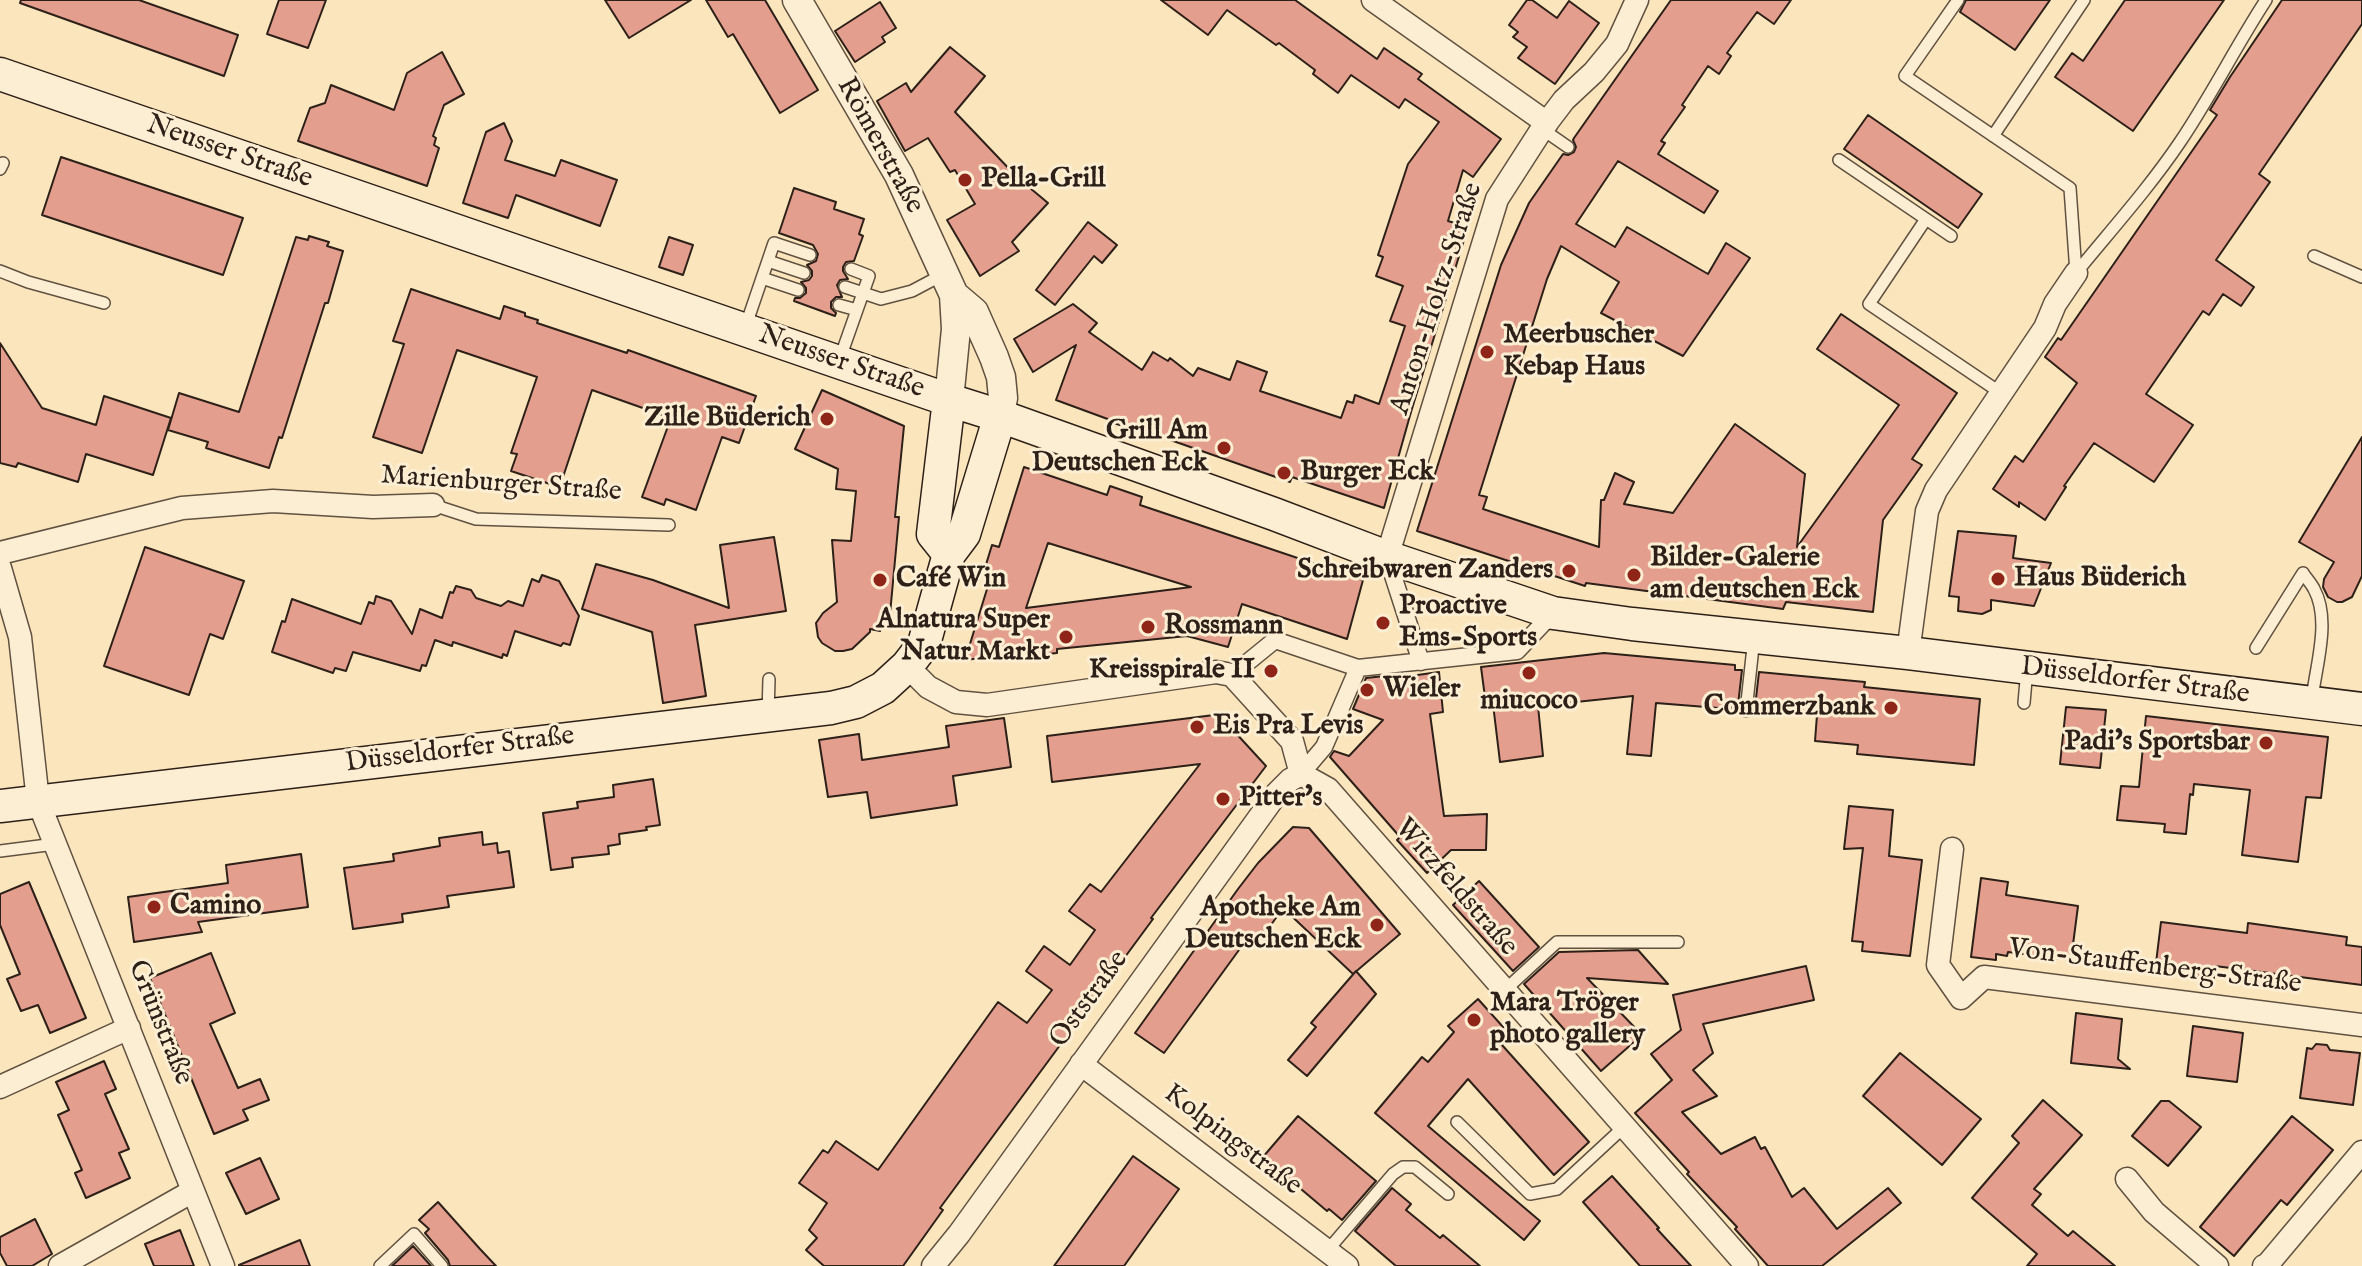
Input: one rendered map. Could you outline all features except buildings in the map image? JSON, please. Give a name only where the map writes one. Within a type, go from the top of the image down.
[{"type":"main road","name":"Neusser Straße","points":[[0,74],[1000,416],[1387,557],[1553,613],[1687,630]]},
{"type":"main road","points":[[949,400],[933,534],[949,554]]},
{"type":"main road","name":"Düsseldorfer Straße","points":[[0,806],[856,702],[883,688],[907,666],[924,644],[949,554],[964,534],[1000,416]]},
{"type":"main road","name":"Düsseldorfer Straße","points":[[1687,630],[1908,653],[2362,709]]},
{"type":"street","name":"Römerstraße","points":[[797,0],[899,175],[949,284],[956,329],[949,400]]},
{"type":"street","points":[[1373,0],[1545,126]]},
{"type":"street","name":"Anton-Holtz-Straße","points":[[1387,557],[1497,199],[1564,100],[1594,72],[1617,44],[1637,0]]},
{"type":"street","points":[[1908,653],[1927,511],[1939,484],[2045,328],[2055,304],[2076,273]]},
{"type":"street","name":"Römerstraße","points":[[949,284],[974,312],[994,357],[1001,377],[1003,398],[1000,416]]},
{"type":"street","name":"Marienburger Straße","points":[[0,553],[182,508],[273,501],[373,507],[433,505]]},
{"type":"street","points":[[1387,557],[1421,662]]},
{"type":"street","points":[[0,568],[20,637],[38,801]]},
{"type":"street","points":[[1232,675],[1275,640],[1358,668],[1517,651],[1553,613]]},
{"type":"street","points":[[907,666],[928,687],[956,702],[987,705],[1216,672],[1232,675],[1292,741],[1301,774]]},
{"type":"street","points":[[1301,774],[1324,747],[1358,668]]},
{"type":"street","name":"Witzfeldstraße","points":[[1301,774],[1328,789],[1747,1266]]},
{"type":"street","name":"Oststraße","points":[[933,1266],[1277,793],[1301,774]]},
{"type":"street","name":"Grünstraße","points":[[38,801],[223,1266]]},
{"type":"street","name":"Von-Stauffenberg-Straße","points":[[1952,849],[1938,965],[1961,998],[1984,977],[2362,1025]]},
{"type":"street","points":[[0,1087],[129,1028]]},
{"type":"street","name":"Kolpingstraße","points":[[1081,1064],[1347,1266]]},
{"type":"street","points":[[2264,1266],[2362,1152]]},
{"type":"street","points":[[2127,1179],[2154,1212],[2217,1266]]},
{"type":"street","points":[[60,1266],[193,1191]]},
{"type":"lane","points":[[1958,0],[1905,76],[2070,188],[2076,273]]},
{"type":"lane","points":[[1993,136],[2084,0]]},
{"type":"lane","points":[[2076,273],[2178,145],[2266,0]]},
{"type":"lane","points":[[1545,126],[1568,147]]},
{"type":"lane","points":[[1839,160],[1951,236]]},
{"type":"lane","points":[[1926,219],[1869,304],[2001,393]]},
{"type":"lane","points":[[744,330],[774,243],[810,255]]},
{"type":"lane","points":[[2314,256],[2362,277]]},
{"type":"lane","points":[[768,261],[804,273]]},
{"type":"lane","points":[[839,362],[869,276],[851,269]]},
{"type":"lane","points":[[0,271],[104,303]]},
{"type":"lane","points":[[762,278],[798,290]]},
{"type":"lane","points":[[845,287],[881,299],[949,284]]},
{"type":"lane","points":[[839,305],[857,310]]},
{"type":"lane","name":"Marienburger Straße","points":[[433,505],[476,519],[669,525]]},
{"type":"lane","points":[[2256,648],[2303,573],[2314,589],[2321,614],[2311,703]]},
{"type":"lane","points":[[1746,711],[1754,637]]},
{"type":"lane","points":[[2024,703],[2027,669]]},
{"type":"lane","points":[[768,715],[769,679]]},
{"type":"lane","points":[[0,851],[55,844]]},
{"type":"lane","points":[[1505,990],[1557,942],[1678,942]]},
{"type":"lane","points":[[1457,1122],[1530,1194],[1557,1189],[1625,1126]]},
{"type":"lane","points":[[1327,1251],[1393,1174],[1403,1167],[1415,1167],[1448,1194]]},
{"type":"lane","points":[[380,1266],[414,1234],[442,1266]]},
{"type":"place","name":"Pella-Grill","points":[[965,180]]},
{"type":"place","name":"Meerbuscher Kebap Haus","points":[[1487,352]]},
{"type":"place","name":"Zille Büderich","points":[[827,419]]},
{"type":"place","name":"Grill Am Deutschen Eck","points":[[1224,448]]},
{"type":"place","name":"Burger Eck","points":[[1284,473]]},
{"type":"place","name":"Schreibwaren Zanders","points":[[1569,571]]},
{"type":"place","name":"Bilder-Galerie am deutschen Eck","points":[[1634,575]]},
{"type":"place","name":"Haus Büderich","points":[[1998,579]]},
{"type":"place","name":"Café Win","points":[[880,580]]},
{"type":"place","name":"Proactive Ems-Sports","points":[[1383,623]]},
{"type":"place","name":"Rossmann","points":[[1148,627]]},
{"type":"place","name":"Alnatura Super Natur Markt","points":[[1066,637]]},
{"type":"place","name":"Kreisspirale II","points":[[1271,671]]},
{"type":"place","name":"miucoco","points":[[1529,673]]},
{"type":"place","name":"Wieler","points":[[1367,690]]},
{"type":"place","name":"Commerzbank","points":[[1891,708]]},
{"type":"place","name":"Eis Pra Levis","points":[[1197,727]]},
{"type":"place","name":"Padi's Sportsbar","points":[[2266,743]]},
{"type":"place","name":"Pitter's","points":[[1223,799]]},
{"type":"place","name":"Camino","points":[[154,907]]},
{"type":"place","name":"Apotheke Am Deutschen Eck","points":[[1377,925]]},
{"type":"place","name":"Mara Tröger photo gallery","points":[[1474,1020]]}]
